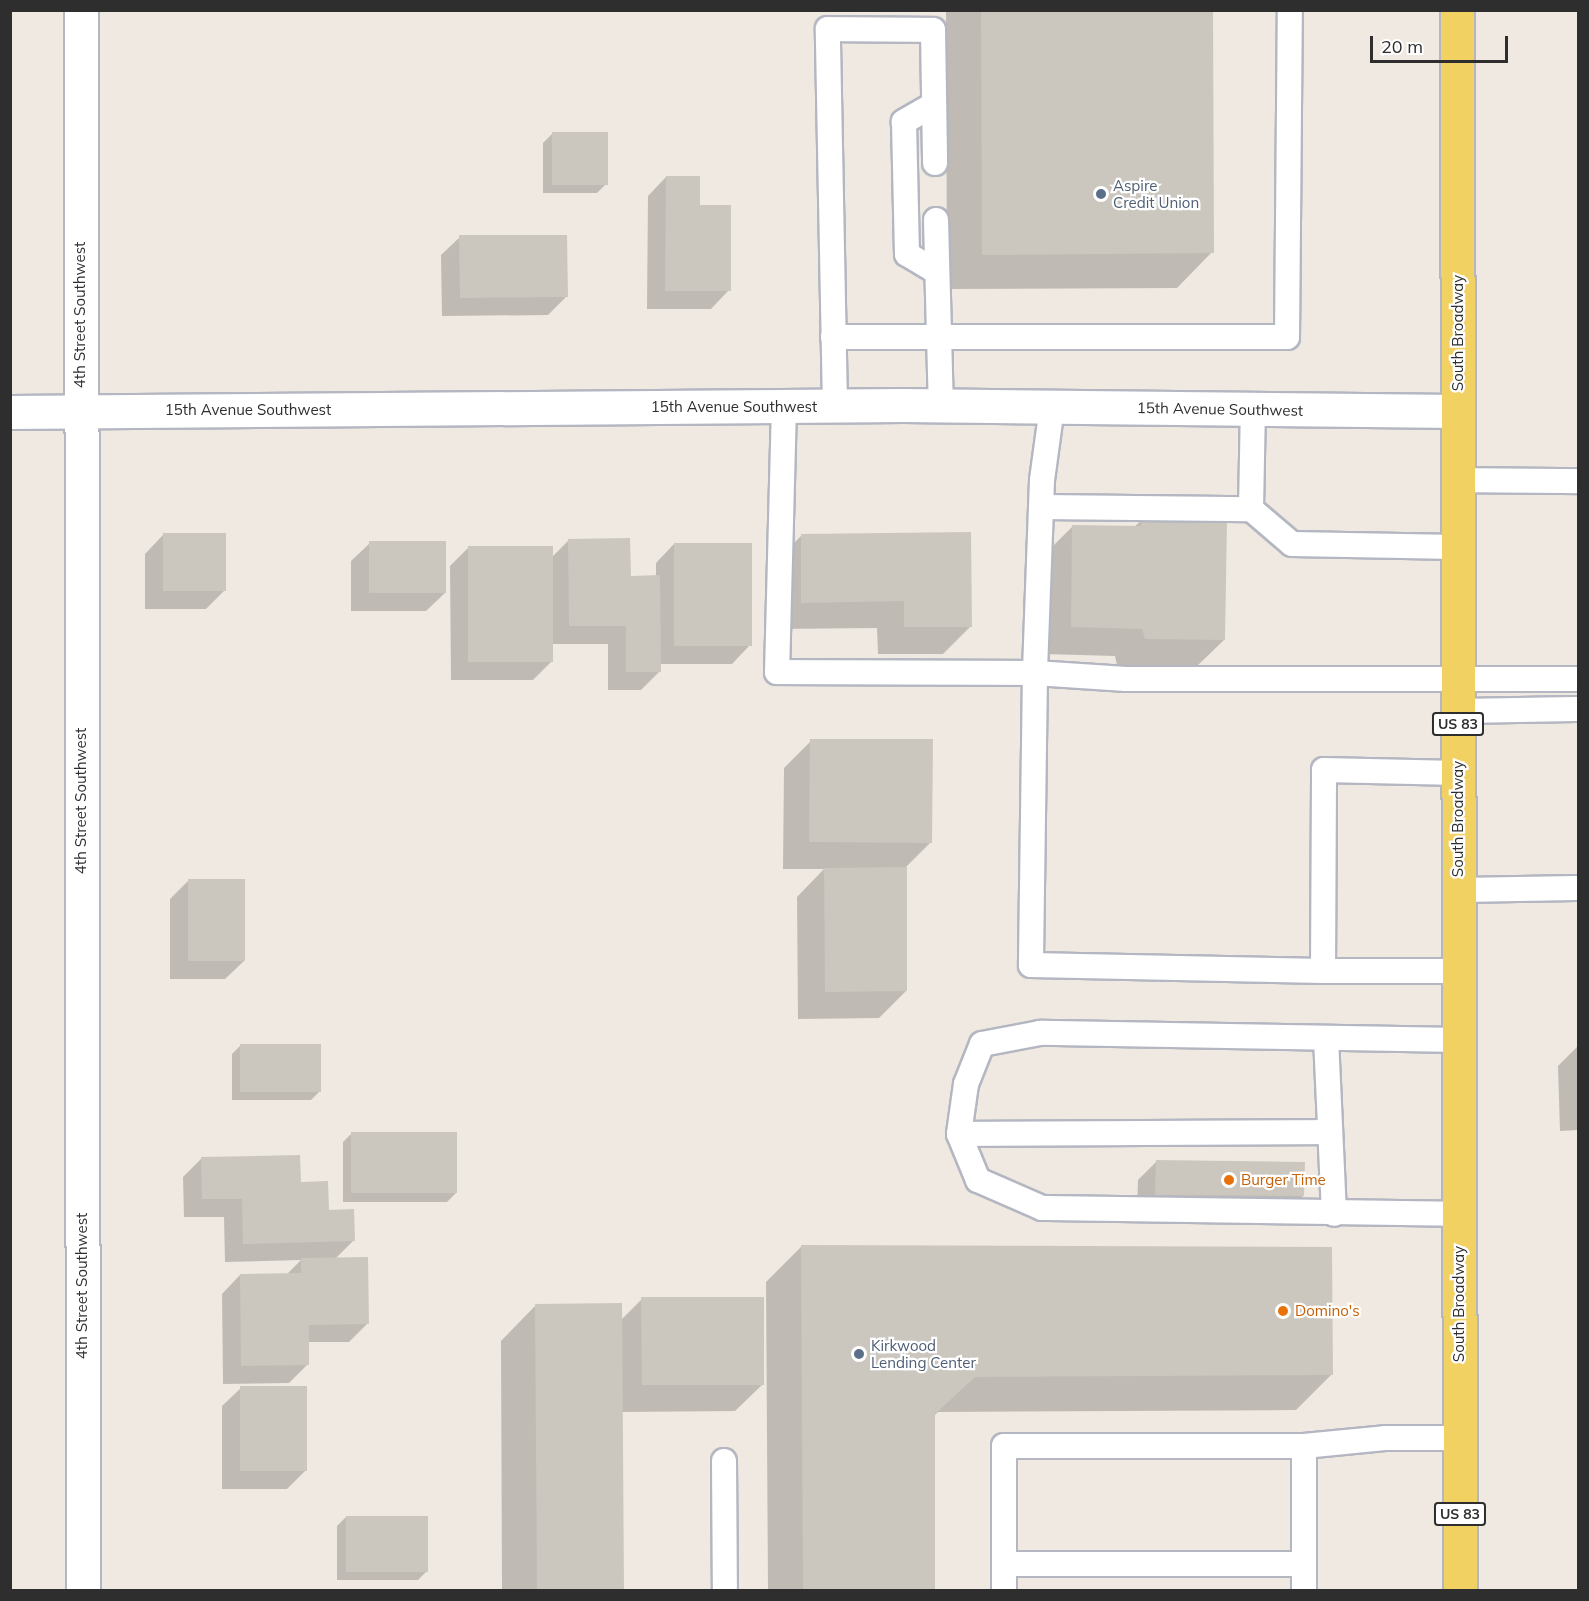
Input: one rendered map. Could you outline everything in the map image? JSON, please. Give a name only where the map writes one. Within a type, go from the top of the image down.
[{"type":"main road","name":"South Broadway","points":[[1457,10],[1460,1590]]},
{"type":"street","name":"4th Street Southwest","points":[[81,10],[79,412],[83,1590]]},
{"type":"street","name":"15th Avenue Southwest","points":[[10,412],[784,406],[835,408],[941,405],[1458,411]]},
{"type":"lane","points":[[834,337],[1287,337],[1290,10]]},
{"type":"lane","points":[[835,408],[828,29],[933,30],[935,163]]},
{"type":"lane","points":[[933,105],[904,122],[907,254],[937,272]]},
{"type":"lane","points":[[936,220],[941,405]]},
{"type":"lane","points":[[784,406],[777,672],[1035,672],[1126,679],[1458,696],[1578,709]]},
{"type":"lane","points":[[1052,407],[1042,480],[1043,507],[1035,672],[1031,965],[1323,971],[1459,970]]},
{"type":"lane","points":[[1251,509],[1253,409]]},
{"type":"lane","points":[[1458,480],[1578,481]]},
{"type":"lane","points":[[1043,507],[1251,509],[1292,544],[1458,547]]},
{"type":"lane","points":[[1458,696],[1578,679]]},
{"type":"lane","points":[[1323,971],[1324,770],[1458,773]]},
{"type":"lane","points":[[1458,890],[1578,888]]},
{"type":"lane","points":[[1459,1040],[1040,1033],[982,1044],[966,1084],[959,1134],[978,1179],[1042,1208],[1459,1214]]},
{"type":"lane","points":[[1326,1038],[1334,1214]]},
{"type":"lane","points":[[959,1134],[1329,1132]]},
{"type":"lane","points":[[1004,1590],[1004,1446],[1304,1446],[1385,1438],[1459,1438]]},
{"type":"lane","points":[[1304,1446],[1304,1590]]},
{"type":"lane","points":[[724,1461],[725,1590]]},
{"type":"lane","points":[[1004,1564],[1304,1564]]},
{"type":"building","points":[[981,10],[1213,10],[1214,253],[982,255]]},
{"type":"building","points":[[552,132],[608,132],[608,185],[552,185]]},
{"type":"building","points":[[666,176],[700,176],[700,205],[731,205],[731,291],[665,291]]},
{"type":"building","points":[[459,235],[567,235],[568,297],[460,298]]},
{"type":"building","points":[[1141,518],[1227,520],[1225,640],[1145,639],[1142,629],[1071,627],[1072,525],[1141,526]]},
{"type":"building","points":[[971,532],[972,627],[904,627],[904,601],[801,603],[801,534]]},
{"type":"building","points":[[163,533],[226,533],[226,591],[163,591]]},
{"type":"building","points":[[630,538],[631,576],[660,575],[661,672],[626,672],[626,626],[569,626],[568,539]]},
{"type":"building","points":[[369,541],[446,541],[446,593],[369,593]]},
{"type":"building","points":[[674,543],[752,543],[752,646],[674,646]]},
{"type":"building","points":[[468,546],[553,546],[553,662],[468,662]]},
{"type":"building","points":[[810,739],[933,739],[932,843],[809,842]]},
{"type":"building","points":[[907,867],[907,991],[825,992],[824,868]]},
{"type":"building","points":[[188,879],[245,879],[245,961],[188,961]]},
{"type":"building","points":[[240,1044],[321,1044],[321,1092],[240,1092]]},
{"type":"building","points":[[351,1132],[457,1132],[457,1193],[351,1193]]},
{"type":"building","points":[[300,1155],[301,1182],[328,1181],[329,1210],[354,1209],[355,1241],[243,1244],[242,1199],[202,1199],[201,1157]]},
{"type":"building","points":[[1156,1160],[1305,1162],[1304,1196],[1155,1195]]},
{"type":"building","points":[[801,1245],[1332,1247],[1333,1375],[975,1377],[935,1414],[935,1590],[803,1590]]},
{"type":"building","points":[[368,1257],[369,1324],[309,1325],[309,1365],[241,1366],[240,1274],[301,1273],[301,1258]]},
{"type":"building","points":[[641,1297],[764,1297],[764,1385],[642,1385]]},
{"type":"building","points":[[622,1303],[624,1590],[537,1590],[535,1304]]},
{"type":"building","points":[[240,1386],[307,1386],[307,1471],[240,1471]]},
{"type":"building","points":[[346,1516],[428,1516],[428,1572],[346,1572]]},
{"type":"place","name":"Aspire Credit Union","points":[[1101,194]]},
{"type":"place","name":"Burger Time","points":[[1229,1180]]},
{"type":"place","name":"Domino's","points":[[1283,1311]]},
{"type":"place","name":"Kirkwood Lending Center","points":[[859,1354]]}]
